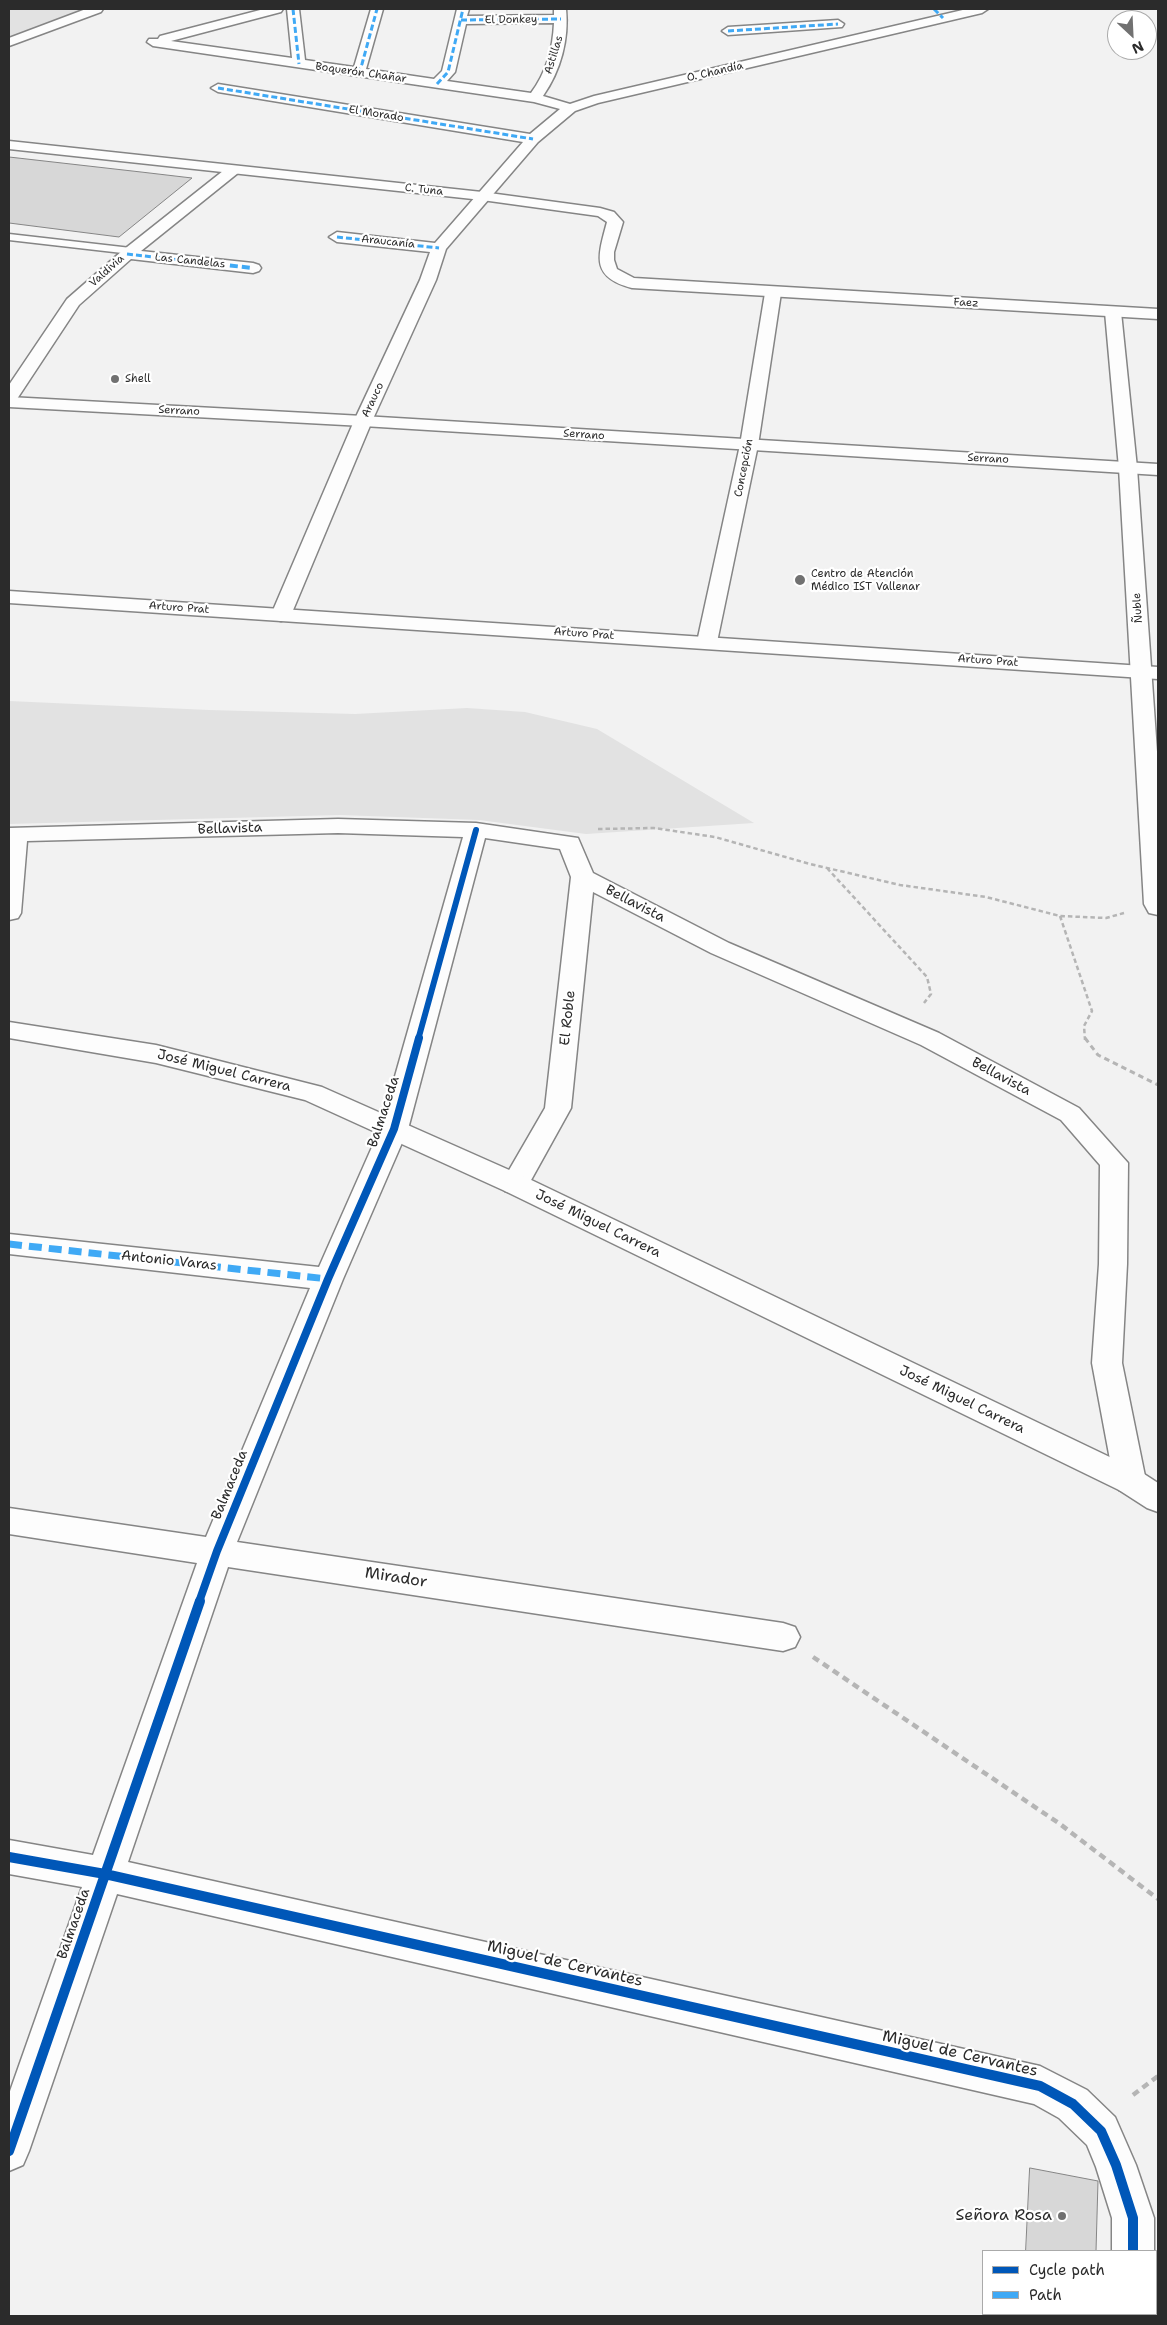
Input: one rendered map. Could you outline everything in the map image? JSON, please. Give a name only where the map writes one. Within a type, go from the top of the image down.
[{"type":"street","points":[[9,42],[97,9]]},
{"type":"street","name":"Boquerón Chañar","points":[[277,9],[153,42],[534,98],[570,108]]},
{"type":"street","points":[[293,9],[299,64]]},
{"type":"street","points":[[357,73],[362,64],[378,9]]},
{"type":"street","points":[[826,9],[851,40]]},
{"type":"street","name":"O. Chandía","points":[[482,196],[533,139],[570,108],[594,100],[851,40],[939,13],[982,9]]},
{"type":"street","points":[[437,84],[448,72],[462,14]]},
{"type":"street","name":"El Donkey","points":[[462,14],[561,14]]},
{"type":"street","name":"Astillas","points":[[534,98],[545,85],[561,36],[561,14]]},
{"type":"street","points":[[728,31],[838,24]]},
{"type":"street","name":"El Morado","points":[[218,88],[533,139]]},
{"type":"street","name":"C. Tuna","points":[[9,145],[583,208],[609,215],[615,222],[604,261],[608,271],[617,279],[632,283],[773,293]]},
{"type":"street","name":"Valdivia","points":[[9,398],[73,302],[129,252],[233,170]]},
{"type":"street","name":"Arauco","points":[[281,615],[363,421],[428,280],[439,248],[482,196]]},
{"type":"street","name":"Araucanía","points":[[337,237],[439,248]]},
{"type":"street","name":"Las Candelas","points":[[129,252],[253,268]]},
{"type":"street","name":"Faez","points":[[773,293],[1158,314]]},
{"type":"street","name":"Concepción","points":[[707,642],[749,445],[773,293]]},
{"type":"street","name":"Ñuble","points":[[1113,312],[1150,673],[1157,906]]},
{"type":"street","name":"Serrano","points":[[9,402],[363,421],[1158,470]]},
{"type":"street","name":"Arturo Prat","points":[[9,596],[1150,673]]},
{"type":"street","name":"Bellavista","points":[[13,835],[338,826],[476,830],[580,836]]},
{"type":"street","name":"Balmaceda","points":[[9,2151],[217,1551],[328,1279],[394,1129],[476,830]]},
{"type":"street","points":[[9,913],[13,835]]},
{"type":"street","name":"El Roble","points":[[515,1184],[558,1108],[583,877],[580,836]]},
{"type":"street","name":"Bellavista","points":[[583,877],[720,948],[930,1039],[1070,1114],[1114,1163],[1112,1264],[1107,1363],[1130,1481]]},
{"type":"street","name":"José Miguel Carrera","points":[[9,1030],[156,1054],[313,1093],[515,1184],[1130,1481],[1158,1499]]},
{"type":"street","name":"Antonio Varas","points":[[9,1244],[328,1279]]},
{"type":"street","name":"Mirador","points":[[9,1522],[217,1551],[783,1637]]},
{"type":"street","name":"Miguel de Cervantes","points":[[9,1857],[105,1874],[1040,2086],[1073,2104],[1101,2131],[1116,2165],[1133,2218],[1133,2250]]},
{"type":"lane","points":[[9,237],[129,252]]},
{"type":"path","points":[[580,836],[654,828],[715,836],[826,868],[900,885],[986,897],[1060,916],[1106,918],[1157,906]]},
{"type":"path","points":[[826,868],[927,977],[931,994],[919,1008]]},
{"type":"path","points":[[1060,916],[1092,1011],[1084,1026],[1085,1041],[1098,1055],[1158,1085]]},
{"type":"path","points":[[783,1637],[1060,1824],[1158,1899]]},
{"type":"path","points":[[1134,2095],[1158,2076]]},
{"type":"shaded area","points":[[9,9],[95,9],[51,28],[9,40]]},
{"type":"shaded area","points":[[9,701],[355,714],[467,708],[525,712],[597,729],[754,823],[586,834],[479,820],[340,815],[9,824]]},
{"type":"building","points":[[9,157],[192,178],[119,237],[9,223]]},
{"type":"building","name":"Señora Rosa","points":[[1030,2168],[1098,2181],[1096,2250],[1026,2250]]},
{"type":"marked path","points":[[293,9],[299,64]]},
{"type":"marked path","points":[[357,73],[362,64],[377,9]]},
{"type":"marked path","points":[[437,84],[448,72],[463,9]]},
{"type":"marked path","points":[[934,9],[943,18]]},
{"type":"marked path","points":[[461,20],[561,19]]},
{"type":"marked path","points":[[728,31],[838,24]]},
{"type":"marked path","points":[[218,88],[533,139]]},
{"type":"marked path","points":[[337,237],[439,248]]},
{"type":"marked path","points":[[127,254],[253,268]]},
{"type":"marked path","points":[[9,1244],[328,1279]]},
{"type":"cycle path","points":[[9,2151],[217,1551],[328,1279],[394,1129],[476,830]]},
{"type":"cycle path","points":[[9,1857],[105,1874],[1040,2086],[1073,2104],[1101,2131],[1116,2165],[1133,2218],[1133,2250]]},
{"type":"place","name":"Shell","points":[[115,379]]},
{"type":"place","name":"Centro de Atención Médico IST Vallenar","points":[[800,580]]},
{"type":"place","name":"Señora Rosa","points":[[1062,2216]]}]
